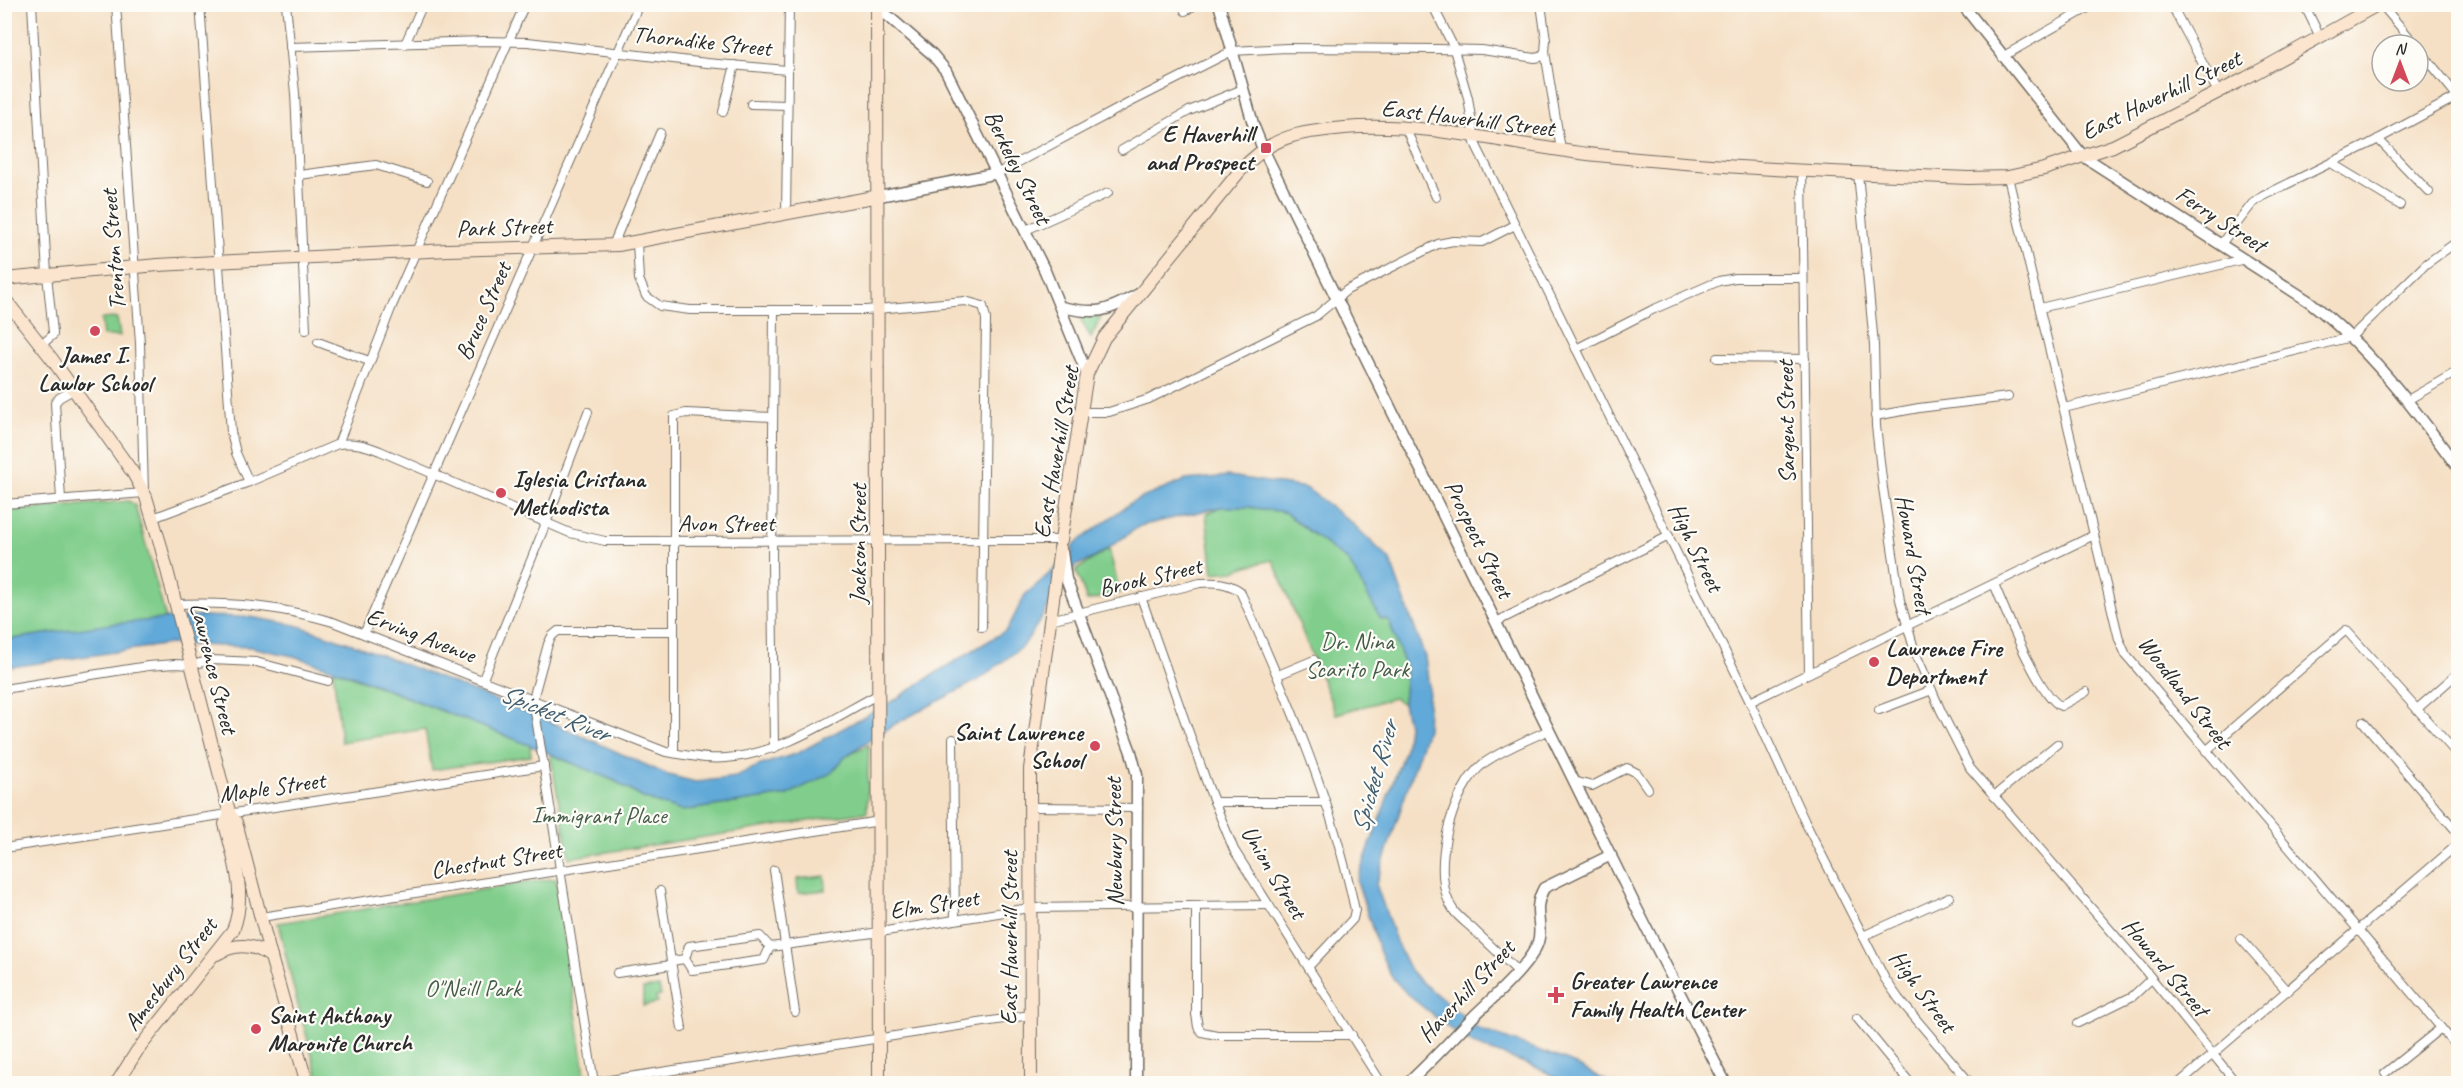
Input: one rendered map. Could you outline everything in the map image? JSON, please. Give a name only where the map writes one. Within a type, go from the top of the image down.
[{"type":"main road","name":"East Haverhill Street","points":[[1031,1083],[1029,807],[1031,755],[1087,374],[1104,338],[1137,295],[1239,172],[1263,149],[1279,139],[1314,133],[1370,127],[1405,127],[1561,150],[1706,165],[1968,178],[2008,177],[2083,156],[2130,138],[2380,4]]},
{"type":"main road","name":"Jackson Street","points":[[876,5],[879,196],[879,1083]]},
{"type":"main road","name":"Park Street","points":[[4,279],[218,262],[416,251],[613,245],[879,196]]},
{"type":"main road","name":"Lawrence Street","points":[[4,298],[41,345],[133,473],[144,493],[178,609],[230,814],[237,822],[271,957],[307,1083]]},
{"type":"main road","name":"Amesbury Street","points":[[116,1083],[137,1051],[233,930],[239,914],[240,887],[225,825],[230,814]]},
{"type":"main road","points":[[213,957],[235,945],[256,948],[271,957]]},
{"type":"street","points":[[32,4],[52,335],[41,345]]},
{"type":"street","name":"Trenton Street","points":[[116,4],[140,343],[144,493]]},
{"type":"street","points":[[200,4],[231,432],[236,453],[249,482]]},
{"type":"street","points":[[286,4],[299,175],[306,330]]},
{"type":"street","points":[[405,44],[423,4]]},
{"type":"street","points":[[153,518],[249,482],[338,444],[369,361],[525,4]]},
{"type":"street","name":"Bruce Street","points":[[364,634],[639,4]]},
{"type":"street","points":[[786,214],[789,4]]},
{"type":"street","points":[[1185,10],[1197,4]]},
{"type":"street","name":"Prospect Street","points":[[1219,4],[1263,149],[1574,781],[1726,1083]]},
{"type":"street","name":"High Street","points":[[1432,4],[1454,49],[1468,98],[1475,143],[1750,702],[1804,822],[1885,979],[1899,999],[1971,1083]]},
{"type":"street","points":[[1541,4],[1546,40],[1545,52],[1561,150]]},
{"type":"street","name":"Ferry Street","points":[[1962,4],[2083,156],[2310,302],[2351,337],[2406,401],[2458,468]]},
{"type":"street","points":[[2002,57],[2095,4]]},
{"type":"street","points":[[2171,4],[2218,92]]},
{"type":"street","points":[[2304,4],[2320,37]]},
{"type":"street","points":[[2380,4],[2406,33]]},
{"type":"street","name":"Berkeley Street","points":[[876,5],[932,54],[946,71],[1026,230],[1061,307],[1087,374]]},
{"type":"street","name":"Thorndike Street","points":[[290,47],[509,42],[787,70]]},
{"type":"street","points":[[998,173],[1232,51],[1287,48],[1454,49],[1482,50],[1535,58],[1545,52]]},
{"type":"street","points":[[2221,244],[2252,204],[2263,196],[2458,97],[2430,62]]},
{"type":"street","points":[[723,112],[735,65]]},
{"type":"street","points":[[1122,150],[1189,111],[1243,89]]},
{"type":"street","points":[[751,104],[787,105]]},
{"type":"street","points":[[1405,127],[1436,197]]},
{"type":"street","points":[[613,245],[660,133]]},
{"type":"street","points":[[2378,139],[2429,192]]},
{"type":"street","points":[[2331,163],[2400,205]]},
{"type":"street","points":[[299,175],[376,165],[427,181]]},
{"type":"street","name":"Sargent Street","points":[[1802,170],[1809,673]]},
{"type":"street","name":"Park Street","points":[[879,196],[998,173]]},
{"type":"street","name":"Howard Street","points":[[1858,173],[1874,345],[1875,416],[1889,535],[1906,626],[1932,690],[1970,768],[2237,1083]]},
{"type":"street","name":"Woodland Street","points":[[2008,177],[2094,535],[2126,656],[2458,1048]]},
{"type":"street","points":[[1026,230],[1108,193]]},
{"type":"street","points":[[1082,412],[1109,412],[1149,399],[1316,316],[1347,290],[1438,244],[1453,241],[1482,242],[1515,225]]},
{"type":"street","points":[[2064,408],[2351,337],[2426,264],[2458,241]]},
{"type":"street","points":[[638,242],[639,279],[646,296],[660,306],[690,310],[879,309],[965,301],[983,306],[986,318],[982,627]]},
{"type":"street","points":[[2040,308],[2245,259]]},
{"type":"street","points":[[1576,349],[1652,310],[1719,281],[1736,278],[1803,278]]},
{"type":"street","points":[[1061,307],[1081,312],[1108,310],[1137,295]]},
{"type":"street","points":[[774,310],[772,542],[774,749]]},
{"type":"street","points":[[318,342],[369,361]]},
{"type":"street","points":[[1717,358],[1804,358]]},
{"type":"street","points":[[2406,401],[2458,371]]},
{"type":"street","points":[[61,499],[56,403],[59,398],[73,390]]},
{"type":"street","points":[[1875,416],[2008,397]]},
{"type":"street","points":[[483,679],[588,412]]},
{"type":"street","points":[[674,753],[674,416],[686,413],[773,417]]},
{"type":"street","name":"Avon Street","points":[[338,444],[362,444],[570,533],[605,541],[983,541],[1061,545]]},
{"type":"street","points":[[4,504],[144,493]]},
{"type":"street","points":[[1750,702],[2094,535]]},
{"type":"street","points":[[1497,622],[1669,536]]},
{"type":"street","name":"Newbury Street","points":[[1061,545],[1066,579],[1131,752],[1137,776],[1137,1083]]},
{"type":"street","name":"Brook Street","points":[[1051,616],[1200,583],[1220,581],[1240,591],[1293,710],[1324,802],[1355,910],[1353,919],[1309,966]]},
{"type":"street","points":[[1994,584],[2032,667],[2048,695],[2061,706],[2086,692]]},
{"type":"street","name":"Union Street","points":[[1141,597],[1214,802],[1234,850],[1382,1083]]},
{"type":"street","name":"Erving Avenue","points":[[178,609],[222,602],[301,612],[333,622],[674,753],[726,759],[774,749],[879,697]]},
{"type":"street","points":[[674,631],[570,629],[558,631],[548,644],[533,699],[592,1083],[1030,1015]]},
{"type":"street","points":[[2206,751],[2346,630],[2458,755]]},
{"type":"street","points":[[4,689],[148,666],[192,665],[211,660],[256,662],[328,681]]},
{"type":"street","points":[[1278,675],[1314,660]]},
{"type":"street","points":[[2417,709],[2458,673]]},
{"type":"street","points":[[1879,710],[1932,690]]},
{"type":"street","points":[[2363,722],[2458,833]]},
{"type":"street","points":[[1517,971],[1454,911],[1445,892],[1443,852],[1466,783],[1483,764],[1506,749],[1549,730]]},
{"type":"street","points":[[953,739],[955,920]]},
{"type":"street","points":[[1994,796],[2057,744]]},
{"type":"street","name":"Maple Street","points":[[4,848],[544,766]]},
{"type":"street","points":[[1574,781],[1592,786],[1627,768],[1637,773],[1648,789]]},
{"type":"street","points":[[1214,802],[1324,802]]},
{"type":"street","points":[[1029,807],[1138,808]]},
{"type":"street","name":"Chestnut Street","points":[[261,917],[880,821]]},
{"type":"street","points":[[2178,1083],[2458,844]]},
{"type":"street","name":"Haverhill Street","points":[[1407,1083],[1454,1038],[1530,956],[1539,941],[1536,912],[1539,896],[1544,888],[1611,855]]},
{"type":"street","points":[[774,870],[795,1012]]},
{"type":"street","points":[[660,891],[682,1028]]},
{"type":"street","points":[[1863,936],[1949,897]]},
{"type":"street","name":"Elm Street","points":[[770,947],[880,933],[1029,908],[1269,905]]},
{"type":"street","points":[[1196,906],[1196,1014],[1198,1027],[1202,1032],[1217,1035],[1352,1035]]},
{"type":"street","points":[[760,936],[770,947],[764,960],[692,970],[685,959],[689,946],[701,944],[760,936]]},
{"type":"street","points":[[2241,939],[2287,991]]},
{"type":"street","points":[[617,974],[685,959]]},
{"type":"street","points":[[2078,1023],[2133,996],[2151,979]]},
{"type":"street","points":[[1857,1018],[1911,1083]]},
{"type":"street","points":[[2385,1073],[2441,1028]]},
{"type":"green space","points":[[1082,315],[1101,317],[1091,338],[1080,318]]},
{"type":"green space","points":[[117,318],[120,336],[103,336],[101,319]]},
{"type":"green space","points":[[129,501],[135,505],[166,619],[5,640],[5,511]]},
{"type":"green space","name":"Dr. Nina Scarito Park","points":[[1220,507],[1248,507],[1284,512],[1349,562],[1380,618],[1389,621],[1406,668],[1403,704],[1394,698],[1336,714],[1273,560],[1234,571],[1213,573],[1206,514]]},
{"type":"green space","points":[[1109,549],[1120,593],[1087,601],[1076,570]]},
{"type":"green space","points":[[333,669],[530,745],[531,756],[432,770],[425,729],[341,742]]},
{"type":"green space","name":"Immigrant Place","points":[[869,745],[867,812],[569,858],[550,754],[615,781],[643,798],[681,811],[787,795],[830,773],[847,755]]},
{"type":"green space","points":[[825,876],[826,890],[798,893],[797,879]]},
{"type":"green space","name":"O\"Neill Park","points":[[556,879],[585,1074],[582,1079],[552,1084],[320,1083],[278,923]]},
{"type":"green space","points":[[659,987],[661,996],[656,997],[657,1003],[643,1006],[643,989]]},
{"type":"water","points":[[1229,476],[1306,488],[1352,523],[1390,560],[1425,657],[1429,687],[1427,729],[1376,884],[1397,944],[1410,970],[1479,1029],[1571,1062],[1610,1083],[1568,1083],[1538,1068],[1473,1044],[1408,995],[1391,976],[1379,950],[1357,881],[1405,749],[1408,725],[1403,704],[1406,668],[1389,621],[1380,618],[1349,562],[1284,512],[1248,507],[1220,507],[1140,526],[1094,558],[1075,566],[1024,645],[980,679],[895,724],[847,755],[831,773],[787,795],[681,811],[643,798],[615,781],[524,743],[351,675],[293,656],[250,647],[170,644],[5,668],[5,640],[111,624],[194,616],[250,617],[296,625],[358,646],[551,722],[668,775],[696,782],[736,777],[758,766],[798,753],[893,701],[1007,630],[1025,595],[1073,553],[1072,546],[1132,502],[1186,480]]},
{"type":"place","name":"E Haverhill and Prospect","points":[[1266,148]]},
{"type":"place","name":"James I. Lawlor School","points":[[95,331]]},
{"type":"place","name":"Iglesia Cristana Methodista","points":[[501,493]]},
{"type":"place","name":"Lawrence Fire Department","points":[[1874,662]]},
{"type":"place","name":"Saint Lawrence School","points":[[1095,746]]},
{"type":"place","name":"Greater Lawrence Family Health Center","points":[[1556,995]]},
{"type":"place","name":"Saint Anthony Maronite Church","points":[[256,1029]]},
{"type":"water label","name":"Spicket River","points":[[555,713]]},
{"type":"water label","name":"Spicket River","points":[[1374,777]]}]
